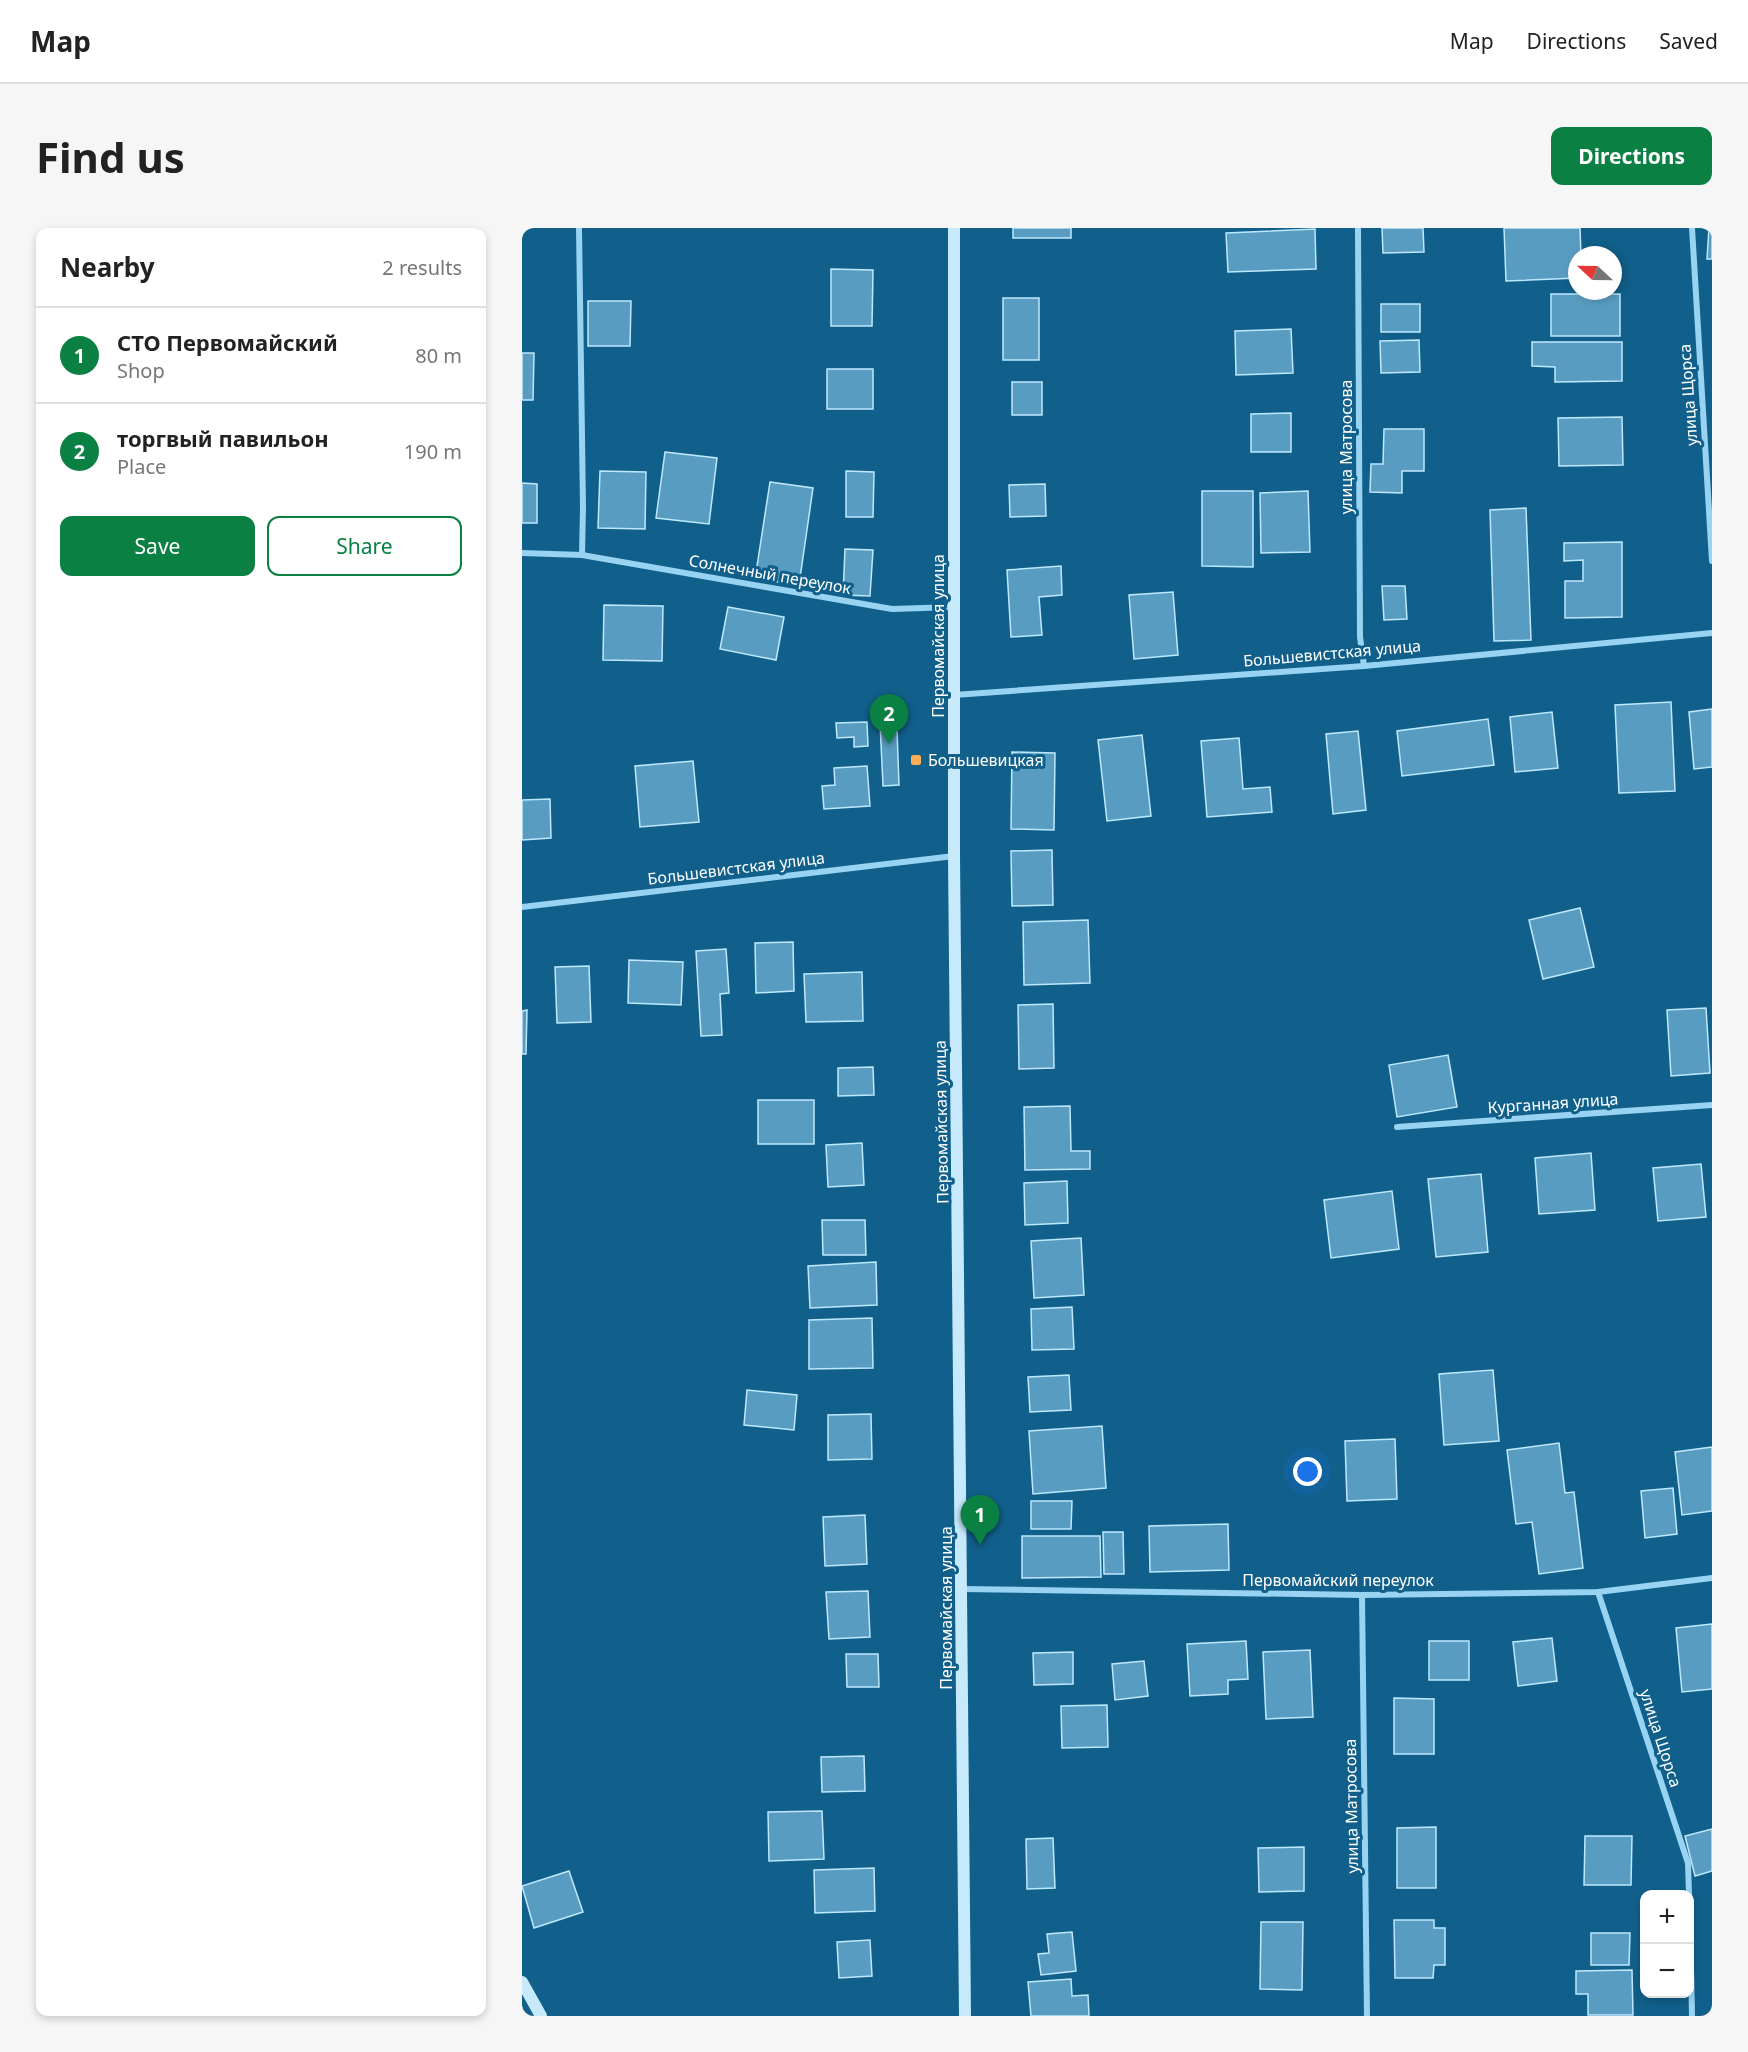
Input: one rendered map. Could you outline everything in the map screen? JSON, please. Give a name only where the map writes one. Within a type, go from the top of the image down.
[{"type":"main road","name":"Первомайская улица","points":[[954,228],[954,856],[965,2016]]},
{"type":"main road","points":[[522,1982],[541,2016]]},
{"type":"street","points":[[579,228],[582,555]]},
{"type":"street","name":"улица Матросова","points":[[1358,228],[1360,637],[1364,666]]},
{"type":"street","name":"улица Щорса","points":[[1692,228],[1712,561]]},
{"type":"street","name":"Солнечный переулок","points":[[522,553],[582,555],[892,609],[954,607]]},
{"type":"street","name":"Большевистская улица","points":[[954,695],[1364,666],[1712,633]]},
{"type":"street","name":"Большевистская улица","points":[[522,907],[954,856]]},
{"type":"street","name":"Курганная улица","points":[[1397,1127],[1712,1106]]},
{"type":"street","name":"Первомайский переулок","points":[[962,1589],[1362,1595],[1598,1592],[1712,1578]]},
{"type":"street","name":"улица Щорса","points":[[1598,1592],[1688,1863],[1689,1890]]},
{"type":"street","name":"улица Матросова","points":[[1362,1595],[1367,2016]]},
{"type":"street","points":[[1690,1944],[1692,2016]]},
{"type":"building","points":[[1013,228],[1071,228],[1071,238],[1013,238]]},
{"type":"building","points":[[1382,228],[1423,228],[1424,252],[1383,253]]},
{"type":"building","points":[[1504,228],[1580,228],[1581,246],[1568,246],[1568,278],[1506,281]]},
{"type":"building","points":[[1709,228],[1712,228],[1712,259],[1707,259]]},
{"type":"building","points":[[1315,229],[1316,269],[1228,272],[1226,233]]},
{"type":"building","points":[[831,269],[873,270],[872,326],[831,326]]},
{"type":"building","points":[[1551,294],[1568,294],[1568,300],[1620,300],[1620,336],[1551,336]]},
{"type":"building","points":[[1003,298],[1039,298],[1039,360],[1003,360]]},
{"type":"building","points":[[588,301],[631,301],[630,346],[588,346]]},
{"type":"building","points":[[1381,304],[1420,304],[1420,332],[1381,332]]},
{"type":"building","points":[[1291,329],[1293,373],[1236,375],[1235,331]]},
{"type":"building","points":[[1419,340],[1420,372],[1381,373],[1380,341]]},
{"type":"building","points":[[1532,342],[1622,342],[1622,381],[1555,382],[1555,367],[1532,366]]},
{"type":"building","points":[[522,353],[534,353],[533,400],[522,400]]},
{"type":"building","points":[[827,369],[873,369],[873,409],[827,409]]},
{"type":"building","points":[[1012,382],[1042,382],[1042,415],[1012,415]]},
{"type":"building","points":[[1291,413],[1291,452],[1251,452],[1251,414]]},
{"type":"building","points":[[1622,417],[1623,465],[1559,466],[1558,418]]},
{"type":"building","points":[[1384,429],[1424,429],[1424,471],[1402,471],[1402,493],[1370,492],[1371,464],[1383,464]]},
{"type":"building","points":[[665,452],[717,458],[709,524],[656,518]]},
{"type":"building","points":[[600,471],[646,472],[645,529],[598,528]]},
{"type":"building","points":[[846,471],[874,472],[873,517],[846,517]]},
{"type":"building","points":[[770,482],[813,488],[799,585],[755,579]]},
{"type":"building","points":[[522,483],[537,484],[537,523],[522,523]]},
{"type":"building","points":[[1045,484],[1046,516],[1010,517],[1009,485]]},
{"type":"building","points":[[1202,491],[1253,491],[1253,567],[1202,566]]},
{"type":"building","points":[[1308,491],[1310,552],[1261,553],[1260,493]]},
{"type":"building","points":[[1526,508],[1531,640],[1494,641],[1490,510]]},
{"type":"building","points":[[1622,542],[1622,617],[1565,618],[1565,581],[1583,581],[1583,560],[1564,561],[1564,543]]},
{"type":"building","points":[[845,549],[873,550],[870,596],[843,595]]},
{"type":"building","points":[[1061,566],[1062,595],[1039,597],[1042,635],[1011,637],[1007,570]]},
{"type":"building","points":[[1382,586],[1405,586],[1407,619],[1384,620]]},
{"type":"building","points":[[1173,592],[1178,655],[1134,659],[1129,595]]},
{"type":"building","points":[[604,605],[663,606],[662,661],[603,660]]},
{"type":"building","points":[[728,607],[784,617],[776,660],[720,649]]},
{"type":"building","points":[[896,701],[899,785],[883,786],[879,702]]},
{"type":"building","points":[[1671,702],[1675,791],[1619,793],[1615,705]]},
{"type":"building","points":[[1712,709],[1712,767],[1694,769],[1689,712]]},
{"type":"building","points":[[1552,712],[1558,768],[1515,772],[1510,717]]},
{"type":"building","points":[[1488,719],[1494,765],[1402,776],[1397,731]]},
{"type":"building","points":[[867,722],[868,746],[854,747],[854,737],[837,738],[836,723]]},
{"type":"building","points":[[1358,731],[1366,810],[1333,814],[1326,734]]},
{"type":"building","points":[[1142,735],[1151,816],[1107,821],[1098,740]]},
{"type":"building","points":[[1239,738],[1243,789],[1270,787],[1272,812],[1207,817],[1201,741]]},
{"type":"building","points":[[1012,752],[1055,753],[1054,830],[1011,829]]},
{"type":"building","points":[[693,761],[699,822],[640,827],[635,766]]},
{"type":"building","points":[[867,766],[870,806],[824,809],[822,786],[835,785],[834,768]]},
{"type":"building","points":[[550,799],[551,838],[522,840],[522,800]]},
{"type":"building","points":[[1052,850],[1053,905],[1012,906],[1011,851]]},
{"type":"building","points":[[1580,908],[1594,967],[1543,979],[1529,920]]},
{"type":"building","points":[[1088,920],[1090,983],[1024,985],[1023,922]]},
{"type":"building","points":[[793,942],[794,991],[756,993],[755,943]]},
{"type":"building","points":[[726,949],[729,993],[720,994],[722,1035],[701,1036],[696,951]]},
{"type":"building","points":[[629,960],[683,962],[681,1005],[628,1003]]},
{"type":"building","points":[[589,966],[591,1022],[557,1023],[555,967]]},
{"type":"building","points":[[862,972],[863,1021],[806,1022],[804,974]]},
{"type":"building","points":[[1053,1004],[1054,1068],[1019,1069],[1018,1005]]},
{"type":"building","points":[[1706,1008],[1710,1073],[1671,1076],[1667,1010]]},
{"type":"building","points":[[527,1010],[526,1054],[522,1054],[522,1011]]},
{"type":"building","points":[[1448,1055],[1457,1107],[1397,1117],[1389,1065]]},
{"type":"building","points":[[873,1067],[874,1095],[838,1096],[838,1068]]},
{"type":"building","points":[[758,1100],[814,1100],[814,1144],[758,1144]]},
{"type":"building","points":[[1070,1106],[1071,1151],[1090,1151],[1090,1169],[1025,1170],[1024,1107]]},
{"type":"building","points":[[862,1143],[864,1185],[828,1187],[826,1145]]},
{"type":"building","points":[[1591,1153],[1595,1210],[1539,1214],[1535,1158]]},
{"type":"building","points":[[1701,1164],[1706,1217],[1658,1221],[1653,1168]]},
{"type":"building","points":[[1481,1174],[1488,1252],[1436,1257],[1428,1179]]},
{"type":"building","points":[[1067,1181],[1068,1223],[1025,1225],[1024,1183]]},
{"type":"building","points":[[1392,1191],[1399,1249],[1331,1258],[1324,1200]]},
{"type":"building","points":[[822,1220],[865,1220],[866,1255],[823,1255]]},
{"type":"building","points":[[1081,1238],[1084,1295],[1034,1298],[1031,1241]]},
{"type":"building","points":[[876,1262],[877,1305],[810,1308],[808,1266]]},
{"type":"building","points":[[1072,1307],[1074,1349],[1032,1350],[1031,1309]]},
{"type":"building","points":[[872,1318],[873,1368],[809,1369],[809,1320]]},
{"type":"building","points":[[1493,1370],[1499,1441],[1444,1445],[1439,1374]]},
{"type":"building","points":[[1069,1375],[1071,1410],[1030,1412],[1028,1377]]},
{"type":"building","points":[[747,1390],[797,1395],[794,1430],[744,1425]]},
{"type":"building","points":[[871,1414],[872,1459],[828,1460],[828,1415]]},
{"type":"building","points":[[1102,1426],[1106,1488],[1033,1494],[1029,1431]]},
{"type":"building","points":[[1395,1439],[1397,1499],[1347,1501],[1345,1441]]},
{"type":"building","points":[[1559,1443],[1565,1493],[1574,1492],[1583,1568],[1539,1574],[1532,1522],[1516,1524],[1507,1450]]},
{"type":"building","points":[[1712,1447],[1712,1511],[1682,1515],[1675,1452]]},
{"type":"building","points":[[1673,1488],[1677,1534],[1645,1538],[1641,1491]]},
{"type":"building","points":[[1031,1501],[1072,1501],[1071,1529],[1031,1529]]},
{"type":"building","points":[[865,1515],[867,1564],[825,1566],[823,1517]]},
{"type":"building","points":[[1228,1524],[1229,1570],[1150,1572],[1149,1526]]},
{"type":"building","points":[[1103,1532],[1123,1532],[1124,1574],[1104,1574]]},
{"type":"building","points":[[1022,1536],[1100,1536],[1101,1577],[1022,1578]]},
{"type":"building","points":[[868,1591],[870,1637],[829,1639],[826,1592]]},
{"type":"building","points":[[1712,1624],[1712,1689],[1682,1692],[1676,1628]]},
{"type":"building","points":[[1552,1638],[1557,1681],[1518,1686],[1513,1642]]},
{"type":"building","points":[[1246,1641],[1248,1679],[1228,1680],[1228,1694],[1190,1696],[1187,1644]]},
{"type":"building","points":[[1429,1641],[1469,1641],[1469,1680],[1429,1680]]},
{"type":"building","points":[[1310,1650],[1313,1717],[1266,1719],[1263,1652]]},
{"type":"building","points":[[1073,1652],[1073,1684],[1034,1685],[1033,1653]]},
{"type":"building","points":[[846,1654],[878,1654],[879,1687],[847,1687]]},
{"type":"building","points":[[1144,1661],[1148,1696],[1115,1700],[1112,1664]]},
{"type":"building","points":[[1394,1698],[1434,1699],[1434,1754],[1394,1754]]},
{"type":"building","points":[[1107,1705],[1108,1747],[1062,1748],[1061,1706]]},
{"type":"building","points":[[864,1756],[865,1791],[822,1792],[821,1757]]},
{"type":"building","points":[[822,1811],[824,1859],[769,1861],[768,1812]]},
{"type":"building","points":[[1436,1827],[1436,1888],[1397,1888],[1397,1828]]},
{"type":"building","points":[[1712,1829],[1712,1871],[1695,1876],[1685,1836]]},
{"type":"building","points":[[1585,1836],[1632,1836],[1631,1885],[1584,1885]]},
{"type":"building","points":[[1053,1838],[1055,1888],[1027,1889],[1026,1839]]},
{"type":"building","points":[[1304,1847],[1304,1891],[1259,1892],[1258,1848]]},
{"type":"building","points":[[874,1868],[875,1911],[815,1913],[814,1870]]},
{"type":"building","points":[[569,1871],[583,1912],[534,1928],[522,1886]]},
{"type":"building","points":[[1394,1920],[1434,1920],[1434,1928],[1445,1928],[1445,1965],[1434,1965],[1433,1978],[1395,1978]]},
{"type":"building","points":[[1261,1922],[1303,1922],[1302,1990],[1260,1989]]},
{"type":"building","points":[[1072,1932],[1076,1971],[1041,1975],[1038,1954],[1049,1953],[1047,1934]]},
{"type":"building","points":[[1591,1933],[1630,1933],[1629,1965],[1591,1965]]},
{"type":"building","points":[[870,1940],[872,1976],[839,1978],[837,1942]]},
{"type":"building","points":[[1632,1970],[1633,2015],[1588,2015],[1588,1994],[1576,1994],[1576,1971]]},
{"type":"building","points":[[1071,1979],[1072,1996],[1088,1995],[1089,2016],[1031,2016],[1028,1982]]},
{"type":"place","name":"торгвый павильон","points":[[889,744]]},
{"type":"place","name":"Большевицкая","points":[[916,760]]},
{"type":"place","name":"СТО Первомайский","points":[[980,1545]]}]
